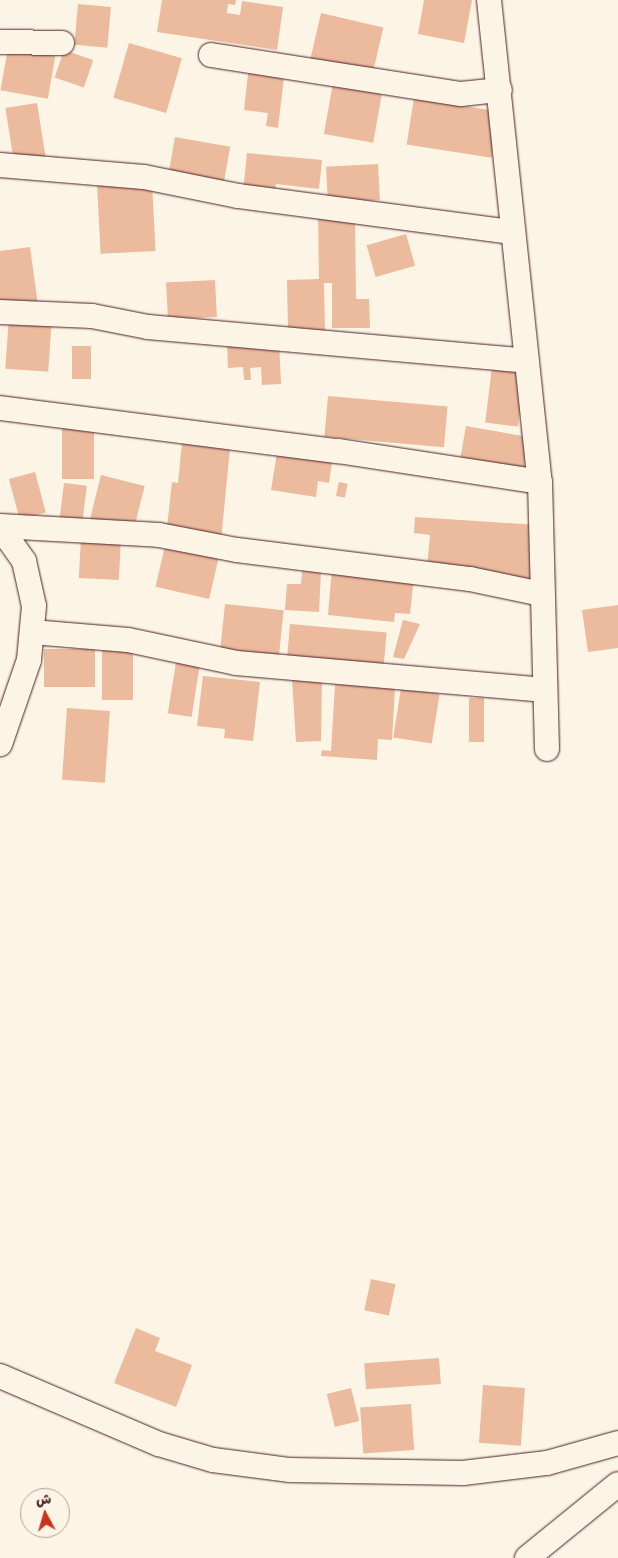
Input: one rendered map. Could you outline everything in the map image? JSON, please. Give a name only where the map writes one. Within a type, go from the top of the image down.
[{"type":"street","points":[[488,0],[500,90],[512,232],[540,482],[547,749]]},
{"type":"street","points":[[0,42],[62,43]]},
{"type":"street","points":[[211,55],[461,94],[500,90]]},
{"type":"street","points":[[0,165],[144,177],[238,196],[512,232]]},
{"type":"street","points":[[0,312],[92,316],[148,327],[526,361]]},
{"type":"street","points":[[0,408],[271,442],[540,482]]},
{"type":"street","points":[[0,527],[159,535],[237,550],[470,578],[542,594]]},
{"type":"street","points":[[0,527],[24,561],[34,606],[29,660],[0,744]]},
{"type":"street","points":[[32,632],[128,640],[237,663],[545,690]]},
{"type":"street","points":[[0,1376],[160,1444],[213,1460],[290,1470],[464,1473],[547,1463],[618,1443]]},
{"type":"street","points":[[527,1558],[618,1484]]},
{"type":"building","points":[[162,0],[236,0],[235,5],[228,4],[227,13],[240,15],[242,1],[283,7],[277,50],[157,32]]},
{"type":"building","points":[[424,0],[472,0],[464,43],[418,34]]},
{"type":"building","points":[[78,4],[111,7],[107,48],[74,45]]},
{"type":"building","points":[[321,13],[383,27],[372,76],[310,62]]},
{"type":"building","points":[[129,43],[182,58],[166,113],[113,98]]},
{"type":"building","points":[[8,48],[55,56],[48,99],[1,90]]},
{"type":"building","points":[[64,50],[93,60],[84,88],[55,77]]},
{"type":"building","points":[[249,65],[285,69],[278,128],[266,126],[268,113],[244,110]]},
{"type":"building","points":[[334,77],[383,86],[373,143],[324,134]]},
{"type":"building","points":[[414,98],[499,111],[492,158],[407,144]]},
{"type":"building","points":[[37,103],[45,156],[14,161],[5,108]]},
{"type":"building","points":[[175,137],[230,147],[224,182],[169,172]]},
{"type":"building","points":[[247,153],[322,160],[319,189],[276,184],[275,195],[243,192]]},
{"type":"building","points":[[378,164],[380,200],[328,203],[326,167]]},
{"type":"building","points":[[152,183],[156,251],[101,254],[97,186]]},
{"type":"building","points":[[355,214],[356,299],[369,299],[370,328],[332,328],[332,283],[324,283],[325,330],[288,331],[287,280],[319,279],[318,215]]},
{"type":"building","points":[[406,234],[415,266],[376,277],[367,245]]},
{"type":"building","points":[[30,247],[38,305],[0,310],[0,251]]},
{"type":"building","points":[[215,280],[217,317],[168,320],[166,283]]},
{"type":"building","points":[[9,316],[52,319],[48,372],[5,369]]},
{"type":"building","points":[[279,340],[281,384],[262,385],[261,367],[250,368],[251,380],[244,380],[243,367],[228,368],[227,343]]},
{"type":"building","points":[[72,346],[91,346],[91,379],[72,379]]},
{"type":"building","points":[[492,367],[525,371],[518,427],[485,423]]},
{"type":"building","points":[[328,396],[448,406],[444,447],[324,437]]},
{"type":"building","points":[[62,421],[94,421],[94,479],[62,479]]},
{"type":"building","points":[[466,426],[529,437],[523,472],[460,460]]},
{"type":"building","points":[[182,443],[230,448],[221,541],[166,536],[172,482],[178,483]]},
{"type":"building","points":[[278,447],[333,455],[329,483],[318,481],[316,497],[271,490]]},
{"type":"building","points":[[35,472],[46,513],[20,520],[9,479]]},
{"type":"building","points":[[101,475],[145,486],[134,531],[90,520]]},
{"type":"building","points":[[339,482],[348,484],[345,498],[336,496]]},
{"type":"building","points":[[64,483],[87,486],[83,520],[60,517]]},
{"type":"building","points":[[415,517],[537,525],[532,579],[427,568],[430,535],[414,533]]},
{"type":"building","points":[[81,537],[121,539],[119,580],[79,578]]},
{"type":"building","points":[[167,537],[221,549],[209,599],[156,587]]},
{"type":"building","points":[[332,568],[414,576],[410,614],[395,613],[394,622],[328,615]]},
{"type":"building","points":[[302,570],[321,571],[319,612],[285,610],[287,584],[301,584]]},
{"type":"building","points":[[225,604],[284,610],[279,655],[220,649]]},
{"type":"building","points":[[618,605],[618,648],[588,652],[582,610]]},
{"type":"building","points":[[403,620],[420,624],[404,659],[393,657]]},
{"type":"building","points":[[290,624],[387,632],[383,672],[287,664]]},
{"type":"building","points":[[102,648],[133,648],[133,700],[102,700]]},
{"type":"building","points":[[44,649],[95,649],[95,687],[44,687]]},
{"type":"building","points":[[176,662],[200,666],[192,717],[168,713]]},
{"type":"building","points":[[203,676],[260,682],[253,741],[224,738],[225,729],[197,726]]},
{"type":"building","points":[[322,678],[321,741],[296,742],[292,680]]},
{"type":"building","points":[[335,684],[395,688],[392,740],[378,739],[377,760],[321,756],[322,750],[331,751]]},
{"type":"building","points":[[401,688],[440,694],[432,743],[393,737]]},
{"type":"building","points":[[469,698],[484,698],[484,742],[469,742]]},
{"type":"building","points":[[67,708],[110,711],[105,783],[62,780]]},
{"type":"building","points":[[371,1279],[395,1284],[389,1315],[364,1310]]},
{"type":"building","points":[[136,1328],[160,1338],[155,1351],[192,1365],[176,1407],[114,1383]]},
{"type":"building","points":[[439,1358],[441,1384],[366,1389],[364,1363]]},
{"type":"building","points":[[483,1385],[525,1388],[521,1446],[479,1443]]},
{"type":"building","points":[[351,1388],[359,1421],[335,1427],[327,1394]]},
{"type":"building","points":[[411,1404],[414,1450],[363,1453],[360,1408]]}]
